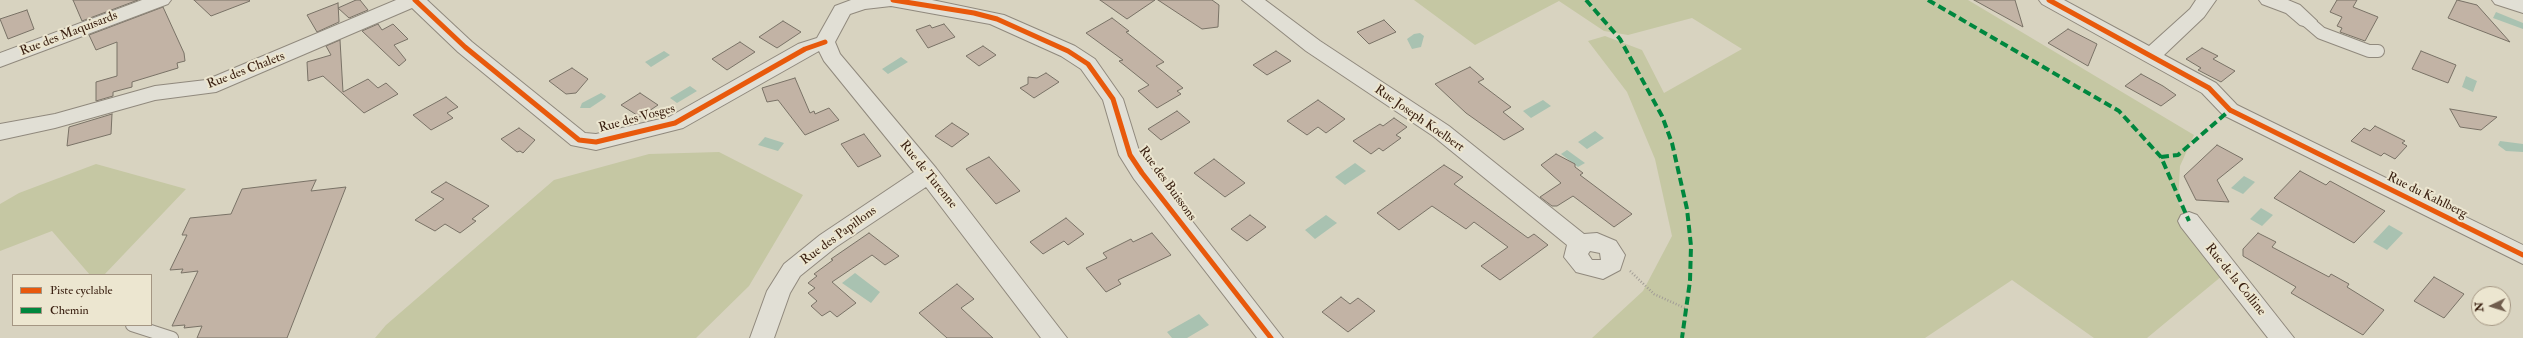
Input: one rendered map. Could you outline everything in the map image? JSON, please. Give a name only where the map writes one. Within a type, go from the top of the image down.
[{"type":"street","name":"Rue des Maquisards","points":[[0,60],[161,0]]},
{"type":"street","name":"Rue des Vosges","points":[[414,0],[465,47],[579,140],[596,142],[675,123],[805,49],[825,42]]},
{"type":"street","name":"Rue des Chalets","points":[[0,132],[55,121],[155,93],[209,87],[414,0]]},
{"type":"street","points":[[825,42],[839,5],[889,0]]},
{"type":"street","name":"Rue des Buissons","points":[[893,0],[974,13],[997,19],[1068,51],[1088,64],[1104,84],[1113,99],[1130,155],[1138,167],[1271,338]]},
{"type":"street","name":"Rue Joseph Koelbert","points":[[1252,0],[1313,46],[1441,131],[1581,244]]},
{"type":"street","name":"Rue du Kahlberg","points":[[2049,0],[2209,88],[2230,110],[2322,157],[2523,255]]},
{"type":"street","points":[[2151,56],[2197,13],[2206,0]]},
{"type":"street","points":[[2269,0],[2293,9],[2307,21]]},
{"type":"street","points":[[2502,0],[2523,7]]},
{"type":"street","name":"Rue de Turenne","points":[[825,42],[831,56],[928,174],[1054,338]]},
{"type":"street","name":"Rue des Papillons","points":[[762,338],[779,291],[792,270],[828,241],[928,174]]},
{"type":"street","name":"Rue de la Colline","points":[[2190,221],[2282,338]]},
{"type":"lane","points":[[2307,21],[2321,33],[2370,51],[2378,51]]},
{"type":"lane","points":[[135,326],[172,338]]},
{"type":"path","points":[[1630,270],[1654,294],[1687,309]]},
{"type":"shaded area","points":[[1414,0],[1968,0],[2194,135],[2180,166],[2178,203],[2234,266],[2147,338],[2094,338],[2012,280],[1925,338],[1592,338],[1643,291],[1672,236],[1655,159],[1627,92],[1588,41],[1605,36],[1642,50],[1664,93],[1742,49],[1692,18],[1628,35],[1604,31],[1559,1],[1475,45]]},
{"type":"shaded area","points":[[2496,12],[2523,23],[2523,29],[2493,18]]},
{"type":"shaded area","points":[[1420,33],[1424,36],[1421,47],[1412,49],[1407,39],[1414,34]]},
{"type":"shaded area","points":[[664,51],[670,55],[651,67],[645,62]]},
{"type":"shaded area","points":[[901,57],[908,62],[888,74],[882,69]]},
{"type":"shaded area","points":[[2466,76],[2477,81],[2473,92],[2462,87]]},
{"type":"shaded area","points":[[690,86],[697,91],[677,103],[670,98]]},
{"type":"shaded area","points":[[601,93],[606,96],[605,98],[590,108],[580,108],[582,103]]},
{"type":"shaded area","points":[[1543,100],[1551,106],[1531,118],[1523,111]]},
{"type":"shaded area","points":[[1595,131],[1604,138],[1587,149],[1578,142]]},
{"type":"shaded area","points":[[765,137],[784,143],[778,151],[758,145]]},
{"type":"shaded area","points":[[2500,141],[2523,144],[2523,152],[2506,151],[2498,145]]},
{"type":"shaded area","points":[[1567,150],[1585,163],[1578,167],[1561,154]]},
{"type":"shaded area","points":[[719,152],[803,195],[749,286],[696,338],[375,338],[386,325],[554,180],[649,154]]},
{"type":"shaded area","points":[[1355,163],[1366,171],[1345,185],[1335,177]]},
{"type":"shaded area","points":[[96,164],[186,189],[105,274],[89,274],[52,231],[0,251],[0,204],[19,193]]},
{"type":"shaded area","points":[[2244,176],[2255,182],[2243,194],[2231,188]]},
{"type":"shaded area","points":[[2261,208],[2273,215],[2262,226],[2250,219]]},
{"type":"shaded area","points":[[1326,215],[1337,223],[1315,239],[1305,230]]},
{"type":"shaded area","points":[[2389,225],[2403,233],[2387,250],[2373,242]]},
{"type":"shaded area","points":[[855,273],[880,292],[871,303],[842,283]]},
{"type":"shaded area","points":[[1199,314],[1209,325],[1187,338],[1172,338],[1167,332]]},
{"type":"building","points":[[73,0],[138,0],[82,21]]},
{"type":"building","points":[[194,0],[249,0],[250,1],[211,16]]},
{"type":"building","points":[[356,0],[360,0],[368,10],[349,18],[338,8]]},
{"type":"building","points":[[1100,0],[1155,0],[1127,19]]},
{"type":"building","points":[[1158,0],[1212,0],[1219,5],[1218,27],[1202,29]]},
{"type":"building","points":[[1974,0],[2015,0],[2023,27]]},
{"type":"building","points":[[2337,0],[2357,0],[2353,7],[2378,17],[2365,41],[2340,32],[2342,28],[2337,26],[2342,17],[2330,12]]},
{"type":"building","points":[[2457,0],[2477,5],[2510,42],[2448,18]]},
{"type":"building","points":[[338,3],[339,22],[317,32],[307,15]]},
{"type":"building","points":[[163,7],[184,53],[185,61],[177,63],[178,68],[132,82],[132,87],[113,92],[113,96],[96,101],[96,82],[117,76],[117,42],[96,50],[89,35]]},
{"type":"building","points":[[27,10],[34,29],[8,39],[0,19]]},
{"type":"building","points":[[1112,18],[1129,31],[1126,32],[1164,62],[1156,66],[1183,88],[1177,91],[1181,94],[1157,108],[1138,91],[1149,85],[1119,61],[1123,60],[1086,33]]},
{"type":"building","points":[[1384,20],[1396,32],[1369,44],[1357,32]]},
{"type":"building","points":[[783,21],[801,32],[777,48],[759,37]]},
{"type":"building","points":[[378,24],[382,30],[393,24],[408,39],[394,45],[406,60],[399,66],[362,31]]},
{"type":"building","points":[[944,24],[955,37],[928,48],[916,30],[930,25],[932,28]]},
{"type":"building","points":[[2068,29],[2097,44],[2088,66],[2048,43]]},
{"type":"building","points":[[340,40],[343,92],[368,79],[378,88],[386,83],[398,94],[364,113],[323,76],[308,81],[307,62],[331,55],[326,46]]},
{"type":"building","points":[[740,42],[755,52],[727,70],[712,59]]},
{"type":"building","points":[[983,46],[996,55],[979,66],[966,56]]},
{"type":"building","points":[[2202,48],[2218,56],[2213,59],[2235,71],[2221,82],[2198,70],[2201,68],[2186,59]]},
{"type":"building","points":[[1276,51],[1291,61],[1267,75],[1253,65]]},
{"type":"building","points":[[2421,51],[2456,65],[2448,83],[2412,69]]},
{"type":"building","points":[[1470,67],[1484,79],[1478,82],[1511,107],[1503,112],[1524,129],[1504,140],[1466,113],[1435,84]]},
{"type":"building","points":[[572,68],[588,79],[576,93],[566,94],[549,81]]},
{"type":"building","points":[[1046,73],[1059,82],[1034,98],[1020,88],[1028,84],[1028,77],[1037,78]]},
{"type":"building","points":[[2141,74],[2176,95],[2161,106],[2125,86]]},
{"type":"building","points":[[795,78],[810,113],[814,111],[815,114],[829,108],[839,120],[805,135],[778,100],[767,102],[762,88]]},
{"type":"building","points":[[640,93],[658,105],[640,117],[621,105]]},
{"type":"building","points":[[446,97],[458,107],[447,113],[453,118],[431,130],[413,115]]},
{"type":"building","points":[[1318,100],[1345,119],[1326,133],[1318,127],[1307,135],[1287,121]]},
{"type":"building","points":[[2450,109],[2497,117],[2481,130],[2460,127]]},
{"type":"building","points":[[1177,111],[1190,122],[1161,140],[1148,129]]},
{"type":"building","points":[[112,114],[111,134],[67,146],[69,127]]},
{"type":"building","points":[[1394,118],[1407,127],[1396,135],[1401,138],[1383,151],[1379,148],[1371,154],[1353,141],[1380,124],[1383,126]]},
{"type":"building","points":[[952,123],[969,134],[952,147],[935,136]]},
{"type":"building","points":[[2375,126],[2405,141],[2402,143],[2407,146],[2395,159],[2384,153],[2381,156],[2351,141],[2364,128],[2370,131]]},
{"type":"building","points":[[519,128],[535,140],[523,153],[520,151],[517,152],[501,139]]},
{"type":"building","points":[[864,134],[881,156],[858,167],[841,144]]},
{"type":"building","points":[[2217,145],[2243,159],[2217,180],[2229,202],[2196,200],[2184,176]]},
{"type":"building","points":[[1556,154],[1575,164],[1575,167],[1583,173],[1580,175],[1632,214],[1614,227],[1573,196],[1557,206],[1552,206],[1540,197],[1561,183],[1541,165]]},
{"type":"building","points":[[989,157],[1020,191],[996,204],[966,169]]},
{"type":"building","points":[[1214,159],[1245,183],[1225,197],[1194,173]]},
{"type":"building","points":[[1444,165],[1463,177],[1454,184],[1528,238],[1534,234],[1548,245],[1500,280],[1481,266],[1508,247],[1474,222],[1466,229],[1432,206],[1399,230],[1377,213]]},
{"type":"building","points":[[2300,171],[2326,185],[2330,181],[2385,211],[2354,243],[2274,198]]},
{"type":"building","points":[[316,180],[311,191],[346,187],[287,338],[197,338],[202,326],[184,328],[185,325],[172,326],[198,271],[181,273],[183,269],[170,270],[187,235],[182,235],[190,218],[231,214],[242,189]]},
{"type":"building","points":[[446,182],[489,206],[472,219],[476,221],[460,233],[445,224],[435,231],[415,220],[444,199],[431,192]]},
{"type":"building","points":[[1250,215],[1266,227],[1247,241],[1231,229]]},
{"type":"building","points":[[1066,218],[1084,234],[1068,245],[1064,241],[1043,254],[1030,242]]},
{"type":"building","points":[[869,233],[899,256],[885,265],[872,255],[832,282],[856,303],[837,317],[830,311],[822,316],[811,306],[817,301],[808,293],[815,288],[808,283],[817,276],[814,274],[833,260],[831,259]]},
{"type":"building","points":[[1152,233],[1171,255],[1118,280],[1121,284],[1106,292],[1086,268],[1107,258],[1103,253],[1131,239],[1133,242]]},
{"type":"building","points":[[2258,233],[2276,242],[2272,247],[2329,277],[2331,274],[2349,284],[2347,287],[2384,310],[2363,335],[2291,293],[2296,287],[2243,256],[2243,249]]},
{"type":"building","points":[[2434,277],[2464,294],[2444,318],[2414,301]]},
{"type":"building","points":[[957,284],[974,299],[961,308],[993,338],[947,338],[919,313]]},
{"type":"building","points":[[1341,297],[1350,304],[1358,298],[1375,311],[1348,332],[1322,312]]},
{"type":"marked path","points":[[1586,0],[1620,39],[1638,69],[1662,116],[1672,143],[1687,209],[1691,246],[1690,281],[1682,338]]},
{"type":"marked path","points":[[1928,0],[2119,111],[2161,157],[2189,221]]},
{"type":"marked path","points":[[2161,157],[2178,155],[2230,110]]},
{"type":"cycle path","points":[[415,0],[465,47],[579,140],[596,142],[675,123],[805,49],[825,42]]},
{"type":"cycle path","points":[[893,0],[974,13],[997,19],[1068,51],[1088,64],[1113,99],[1130,155],[1142,173],[1271,338]]},
{"type":"cycle path","points":[[2049,0],[2209,88],[2230,110],[2523,255]]}]
